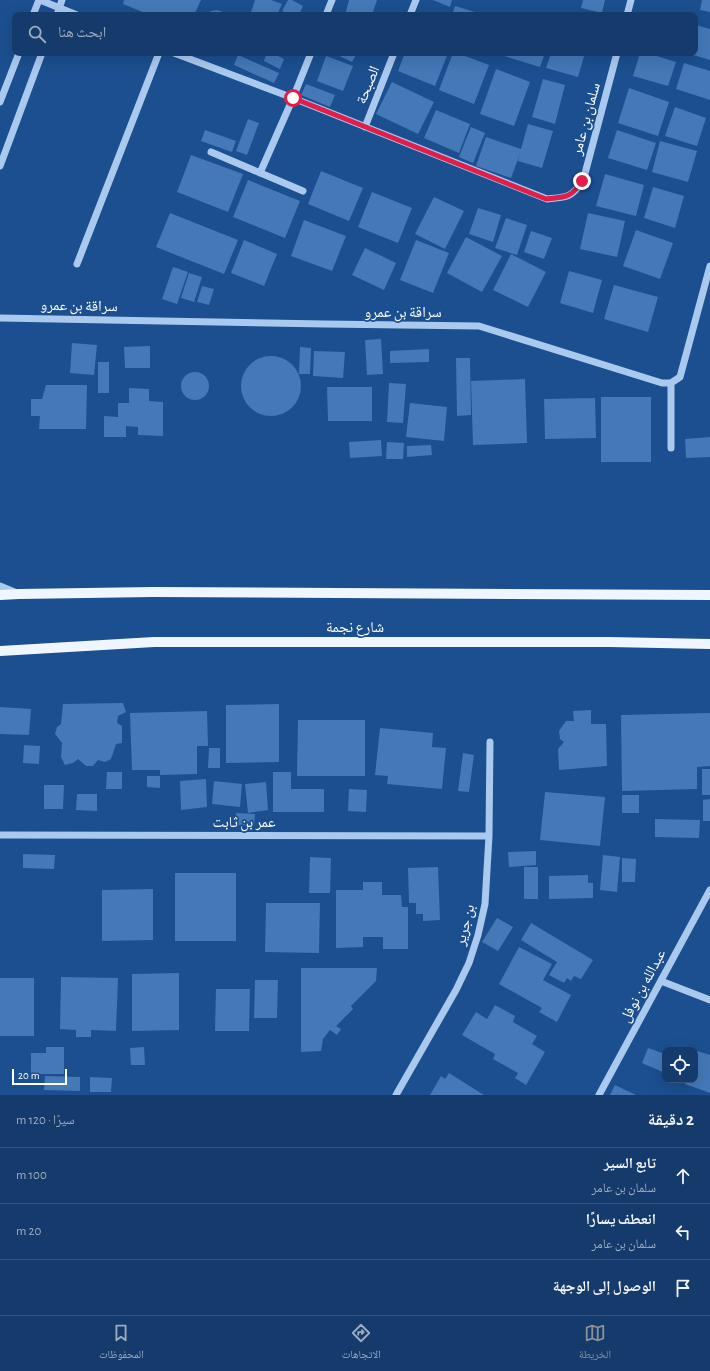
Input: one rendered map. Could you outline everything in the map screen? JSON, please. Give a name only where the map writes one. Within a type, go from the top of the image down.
[{"type":"main road","points":[[0,595],[160,592],[710,595]]},
{"type":"main road","name":"شارع نجمة","points":[[0,651],[154,642],[609,642],[710,644]]},
{"type":"street","points":[[34,12],[39,0],[58,11],[62,0]]},
{"type":"street","points":[[327,12],[332,0]]},
{"type":"street","points":[[411,12],[416,0]]},
{"type":"street","points":[[628,12],[631,0]]},
{"type":"street","points":[[0,102],[18,56]]},
{"type":"street","points":[[0,166],[41,56]]},
{"type":"street","points":[[77,264],[158,56]]},
{"type":"street","name":"سلمان بن عامر","points":[[182,56],[293,98],[546,199],[566,197],[575,192],[582,181],[616,56]]},
{"type":"street","points":[[260,173],[310,56]]},
{"type":"street","name":"الصبحة","points":[[365,127],[393,56]]},
{"type":"street","points":[[210,152],[303,191]]},
{"type":"street","points":[[671,448],[671,383],[680,377],[710,266]]},
{"type":"street","name":"سراقة بن عمرو","points":[[0,318],[479,326],[662,383],[671,383]]},
{"type":"street","points":[[0,586],[19,594]]},
{"type":"street","name":"بن جرير","points":[[396,1095],[456,990],[469,963],[478,935],[485,904],[489,836],[490,742]]},
{"type":"street","name":"عمر بن ثابت","points":[[0,835],[489,836]]},
{"type":"street","name":"عبدالله بن نوفل","points":[[600,1095],[710,890]]},
{"type":"street","points":[[661,981],[710,1000]]},
{"type":"building","points":[[124,0],[201,0],[195,12],[143,12],[123,4]]},
{"type":"building","points":[[255,0],[271,0],[282,4],[278,12],[251,12]]},
{"type":"building","points":[[288,0],[292,0],[303,6],[300,12],[282,11]]},
{"type":"building","points":[[349,0],[377,0],[373,12],[346,12]]},
{"type":"building","points":[[433,0],[452,0],[450,7]]},
{"type":"building","points":[[583,0],[605,0],[602,12],[581,8]]},
{"type":"building","points":[[702,0],[710,0],[710,12],[700,10]]},
{"type":"building","points":[[455,6],[475,12],[453,12]]},
{"type":"building","points":[[217,10],[223,12],[210,12]]},
{"type":"building","points":[[698,26],[710,29],[710,60],[697,56]]},
{"type":"building","points":[[238,56],[240,56],[279,73],[274,83],[234,65]]},
{"type":"building","points":[[266,56],[278,56],[284,59],[280,69],[264,61]]},
{"type":"building","points":[[326,56],[353,66],[343,91],[317,81]]},
{"type":"building","points":[[339,56],[355,56],[352,62]]},
{"type":"building","points":[[404,56],[447,56],[435,86],[398,71]]},
{"type":"building","points":[[452,56],[465,56],[489,65],[474,104],[439,90]]},
{"type":"building","points":[[504,56],[544,56],[540,67]]},
{"type":"building","points":[[550,56],[584,56],[578,77],[546,68]]},
{"type":"building","points":[[639,56],[657,56],[676,62],[668,86],[633,76]]},
{"type":"building","points":[[684,63],[710,71],[710,100],[676,89]]},
{"type":"building","points":[[496,69],[530,82],[514,126],[480,114]]},
{"type":"building","points":[[543,79],[565,85],[555,124],[532,117]]},
{"type":"building","points":[[392,82],[434,102],[418,134],[376,114]]},
{"type":"building","points":[[306,84],[335,95],[330,107],[301,95]]},
{"type":"building","points":[[629,88],[669,102],[658,136],[618,123]]},
{"type":"building","points":[[675,107],[706,118],[697,146],[665,136]]},
{"type":"building","points":[[436,110],[470,124],[459,153],[424,138]]},
{"type":"building","points":[[248,119],[259,123],[247,155],[236,151]]},
{"type":"building","points":[[528,124],[553,131],[542,168],[518,161],[520,154],[511,178],[476,166],[486,137],[521,149]]},
{"type":"building","points":[[471,127],[485,133],[473,163],[459,157]]},
{"type":"building","points":[[205,130],[236,141],[232,152],[201,141]]},
{"type":"building","points":[[617,130],[656,143],[647,170],[608,158]]},
{"type":"building","points":[[660,141],[697,151],[688,182],[652,172]]},
{"type":"building","points":[[191,155],[243,174],[228,212],[177,192]]},
{"type":"building","points":[[321,171],[363,188],[349,221],[308,204]]},
{"type":"building","points":[[605,174],[644,185],[636,216],[596,206]]},
{"type":"building","points":[[248,180],[300,201],[285,238],[233,217]]},
{"type":"building","points":[[653,187],[684,196],[675,228],[644,218]]},
{"type":"building","points":[[372,192],[412,208],[398,243],[358,227]]},
{"type":"building","points":[[434,197],[464,211],[445,249],[415,234]]},
{"type":"building","points":[[478,208],[501,215],[493,242],[469,234]]},
{"type":"building","points":[[170,213],[238,240],[224,274],[156,247]]},
{"type":"building","points":[[588,213],[625,221],[617,257],[580,249]]},
{"type":"building","points":[[506,218],[527,225],[517,255],[495,248]]},
{"type":"building","points":[[304,220],[346,236],[332,271],[291,256]]},
{"type":"building","points":[[636,230],[673,243],[660,279],[623,266]]},
{"type":"building","points":[[531,231],[552,238],[544,259],[524,252]]},
{"type":"building","points":[[466,237],[502,256],[482,292],[447,273]]},
{"type":"building","points":[[244,240],[277,254],[264,286],[231,273]]},
{"type":"building","points":[[416,240],[449,253],[433,293],[400,280]]},
{"type":"building","points":[[365,248],[396,263],[384,290],[352,275]]},
{"type":"building","points":[[511,254],[546,272],[528,307],[493,290]]},
{"type":"building","points":[[173,267],[188,272],[177,304],[162,299]]},
{"type":"building","points":[[569,271],[602,280],[593,313],[560,303]]},
{"type":"building","points":[[189,273],[202,277],[194,302],[181,298]]},
{"type":"building","points":[[614,285],[658,297],[648,332],[604,319]]},
{"type":"building","points":[[202,286],[214,289],[209,305],[197,302]]},
{"type":"building","points":[[381,339],[383,374],[367,375],[365,340]]},
{"type":"building","points":[[72,343],[97,345],[94,375],[70,373]]},
{"type":"building","points":[[150,346],[150,368],[125,368],[124,347]]},
{"type":"building","points":[[300,347],[311,348],[310,374],[299,374]]},
{"type":"building","points":[[429,349],[429,362],[390,363],[390,351]]},
{"type":"building","points":[[314,351],[345,352],[343,378],[313,376]]},
{"type":"building","points":[[271,356],[283,358],[296,369],[299,374],[301,386],[299,398],[288,411],[283,414],[271,416],[259,414],[246,403],[243,398],[241,386],[243,374],[254,361],[259,358]]},
{"type":"building","points":[[456,358],[470,358],[471,415],[457,416]]},
{"type":"building","points":[[98,362],[109,362],[109,393],[98,393]]},
{"type":"building","points":[[195,372],[205,376],[209,386],[205,396],[195,400],[185,396],[181,386],[185,376]]},
{"type":"building","points":[[525,379],[527,443],[473,445],[471,381]]},
{"type":"building","points":[[389,383],[406,384],[403,423],[387,422]]},
{"type":"building","points":[[46,385],[87,385],[86,429],[39,429],[40,416],[31,416],[31,399],[42,399]]},
{"type":"building","points":[[327,387],[372,387],[372,421],[328,421]]},
{"type":"building","points":[[129,388],[149,389],[149,401],[163,402],[163,436],[138,435],[138,427],[126,426],[126,437],[104,437],[104,416],[118,417],[118,403],[129,403]]},
{"type":"building","points":[[601,397],[651,397],[651,462],[601,462]]},
{"type":"building","points":[[595,398],[596,438],[545,439],[544,399]]},
{"type":"building","points":[[410,403],[447,407],[444,441],[406,437]]},
{"type":"building","points":[[710,437],[710,457],[686,458],[685,439]]},
{"type":"building","points":[[381,440],[382,456],[350,458],[349,442]]},
{"type":"building","points":[[387,442],[404,443],[403,459],[386,459]]},
{"type":"building","points":[[431,445],[432,455],[407,457],[407,446]]},
{"type":"building","points":[[123,703],[126,712],[118,716],[117,723],[122,726],[122,743],[116,744],[111,759],[105,762],[98,760],[93,766],[86,766],[78,759],[73,763],[65,765],[61,757],[62,743],[55,734],[57,727],[61,724],[63,704]]},
{"type":"building","points":[[279,704],[279,762],[226,763],[226,705]]},
{"type":"building","points":[[0,707],[31,709],[29,735],[0,734]]},
{"type":"building","points":[[591,710],[591,724],[606,724],[607,766],[559,770],[558,749],[564,742],[560,739],[559,731],[566,721],[574,721],[573,711]]},
{"type":"building","points":[[207,711],[208,746],[197,746],[197,774],[160,775],[160,770],[132,770],[130,713]]},
{"type":"building","points":[[710,713],[710,766],[697,767],[697,789],[622,791],[621,715]]},
{"type":"building","points":[[298,720],[365,720],[365,776],[297,776]]},
{"type":"building","points":[[380,728],[433,733],[432,747],[446,748],[442,789],[387,784],[388,776],[375,775]]},
{"type":"building","points":[[24,745],[40,746],[39,764],[23,763]]},
{"type":"building","points":[[209,748],[220,748],[220,768],[208,768]]},
{"type":"building","points":[[463,753],[474,755],[469,792],[458,791]]},
{"type":"building","points":[[702,769],[710,769],[710,795],[702,795]]},
{"type":"building","points":[[107,772],[122,772],[122,789],[106,789]]},
{"type":"building","points":[[273,772],[291,772],[291,789],[324,789],[324,812],[273,812]]},
{"type":"building","points":[[147,776],[160,776],[160,788],[147,787]]},
{"type":"building","points":[[206,779],[207,807],[181,810],[180,781]]},
{"type":"building","points":[[214,781],[242,784],[240,807],[212,804]]},
{"type":"building","points":[[266,782],[268,810],[248,813],[245,784]]},
{"type":"building","points":[[44,785],[64,785],[63,809],[44,809]]},
{"type":"building","points":[[349,789],[367,790],[366,812],[348,811]]},
{"type":"building","points":[[545,792],[605,797],[600,846],[540,840]]},
{"type":"building","points":[[77,794],[97,794],[97,811],[76,810]]},
{"type":"building","points":[[622,795],[639,795],[639,813],[622,813]]},
{"type":"building","points":[[710,799],[710,821],[703,821],[703,800]]},
{"type":"building","points":[[236,813],[255,814],[254,826],[235,825]]},
{"type":"building","points":[[655,819],[700,820],[699,838],[655,837]]},
{"type":"building","points":[[536,851],[536,865],[509,867],[508,852]]},
{"type":"building","points":[[23,854],[55,855],[54,869],[23,868]]},
{"type":"building","points":[[603,855],[620,857],[617,892],[600,890]]},
{"type":"building","points":[[310,857],[331,858],[330,893],[309,893]]},
{"type":"building","points":[[622,858],[636,859],[635,882],[622,882]]},
{"type":"building","points":[[438,867],[440,920],[423,921],[423,914],[416,914],[416,903],[409,903],[408,868]]},
{"type":"building","points":[[524,867],[538,867],[538,899],[524,899]]},
{"type":"building","points":[[175,873],[236,873],[236,941],[175,941]]},
{"type":"building","points":[[588,875],[588,883],[593,883],[593,898],[549,899],[549,876]]},
{"type":"building","points":[[363,882],[382,882],[382,895],[401,895],[402,907],[408,907],[408,949],[383,949],[383,937],[363,937],[363,947],[336,948],[336,890],[363,890]]},
{"type":"building","points":[[153,889],[153,940],[102,941],[102,890]]},
{"type":"building","points":[[266,903],[320,903],[319,953],[265,952]]},
{"type":"building","points":[[497,918],[513,927],[498,951],[482,942]]},
{"type":"building","points":[[531,923],[593,960],[581,979],[574,976],[571,981],[567,978],[564,983],[549,975],[557,962],[521,940]]},
{"type":"building","points":[[519,947],[552,964],[543,980],[571,995],[557,1022],[539,1012],[542,1008],[499,984]]},
{"type":"building","points":[[301,968],[377,968],[376,981],[351,1006],[353,1009],[336,1026],[341,1029],[337,1035],[330,1030],[323,1039],[321,1051],[301,1052]]},
{"type":"building","points":[[179,973],[179,1030],[132,1031],[132,974]]},
{"type":"building","points":[[61,977],[118,978],[116,1031],[91,1030],[91,1037],[76,1037],[76,1030],[60,1029]]},
{"type":"building","points":[[0,978],[34,978],[34,1036],[0,1036]]},
{"type":"building","points":[[255,980],[278,980],[277,1018],[254,1018]]},
{"type":"building","points":[[216,989],[250,989],[249,1031],[215,1031]]},
{"type":"building","points":[[495,1005],[515,1016],[513,1022],[537,1036],[532,1044],[545,1052],[526,1085],[515,1078],[518,1073],[493,1059],[495,1054],[462,1035],[476,1012],[487,1019]]},
{"type":"building","points":[[46,1047],[64,1047],[64,1074],[31,1074],[31,1053],[46,1053]]},
{"type":"building","points":[[144,1047],[145,1065],[131,1065],[130,1048]]},
{"type":"building","points":[[648,1048],[662,1053],[662,1072],[642,1063]]},
{"type":"building","points":[[698,1051],[710,1055],[710,1093],[685,1084],[698,1083]]},
{"type":"building","points":[[449,1073],[484,1095],[430,1095],[441,1076],[445,1079]]},
{"type":"building","points":[[45,1076],[80,1077],[80,1091],[44,1090]]},
{"type":"building","points":[[90,1077],[112,1078],[111,1092],[90,1092]]},
{"type":"building","points":[[615,1085],[636,1095],[610,1095]]},
{"type":"route","points":[[293,98],[546,199],[566,197],[575,192],[582,181]]}]
